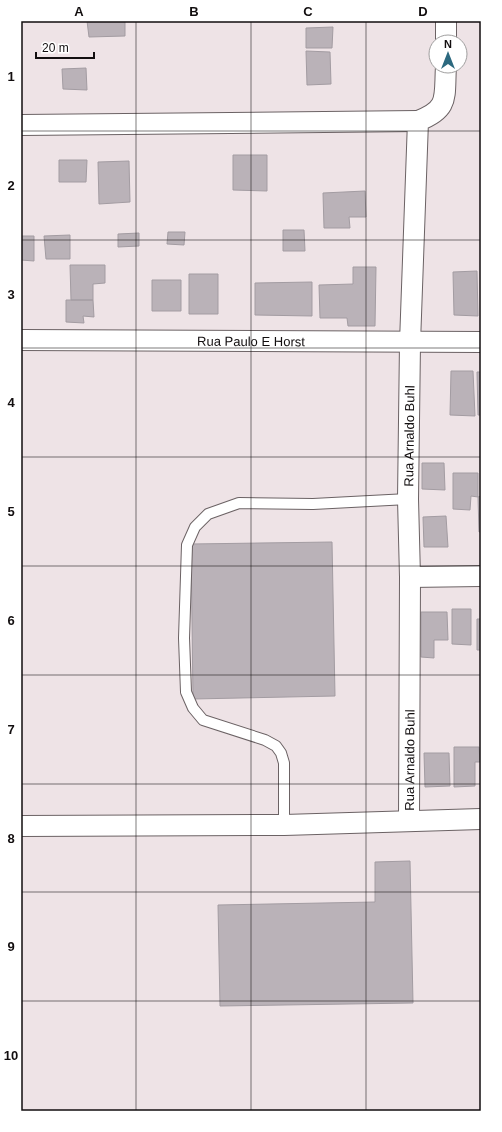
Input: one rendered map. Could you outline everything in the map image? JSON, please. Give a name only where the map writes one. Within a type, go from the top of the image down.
[{"type":"street","points":[[446,21],[446,34]]},
{"type":"street","points":[[21,125],[418,121],[434,115],[443,103],[445,74]]},
{"type":"street","name":"Rua Arnaldo Buhl","points":[[409,820],[410,576],[408,499],[410,343],[418,121]]},
{"type":"street","name":"Rua Paulo E Horst","points":[[21,340],[410,343],[481,342]]},
{"type":"street","points":[[410,576],[481,576]]},
{"type":"street","points":[[21,826],[284,825],[481,819]]},
{"type":"lane","points":[[284,825],[284,763],[282,753],[276,746],[265,740],[203,720],[193,708],[186,692],[184,638],[187,545],[195,527],[208,514],[239,503],[313,504],[408,499]]},
{"type":"building","points":[[87,21],[125,21],[125,36],[89,37]]},
{"type":"building","points":[[333,27],[332,48],[306,48],[306,28]]},
{"type":"building","points":[[306,51],[330,52],[331,84],[307,85]]},
{"type":"building","points":[[86,68],[87,90],[63,89],[62,69]]},
{"type":"building","points":[[233,155],[267,155],[267,191],[233,190]]},
{"type":"building","points":[[59,160],[87,160],[86,182],[59,182]]},
{"type":"building","points":[[129,161],[130,202],[99,204],[98,162]]},
{"type":"building","points":[[365,191],[366,217],[349,217],[350,228],[324,228],[323,193]]},
{"type":"building","points":[[283,230],[304,230],[305,251],[283,251]]},
{"type":"building","points":[[168,232],[185,232],[184,245],[167,244]]},
{"type":"building","points":[[139,233],[139,246],[118,247],[118,234]]},
{"type":"building","points":[[70,235],[70,259],[46,259],[44,236]]},
{"type":"building","points":[[21,236],[34,236],[34,261],[21,260]]},
{"type":"building","points":[[70,265],[105,265],[105,283],[93,284],[93,300],[71,300]]},
{"type":"building","points":[[353,267],[376,267],[375,326],[348,326],[347,318],[320,318],[319,285],[353,284]]},
{"type":"building","points":[[477,271],[478,316],[454,315],[453,272]]},
{"type":"building","points":[[189,274],[218,274],[218,314],[189,314]]},
{"type":"building","points":[[152,280],[181,280],[181,311],[152,311]]},
{"type":"building","points":[[312,282],[312,316],[255,315],[255,283]]},
{"type":"building","points":[[66,300],[93,300],[94,317],[83,316],[84,323],[66,322]]},
{"type":"building","points":[[451,371],[473,371],[475,416],[450,415]]},
{"type":"building","points":[[477,372],[481,372],[481,415],[478,415]]},
{"type":"building","points":[[422,463],[444,463],[445,490],[422,489]]},
{"type":"building","points":[[453,473],[478,473],[478,497],[471,496],[470,510],[453,509]]},
{"type":"building","points":[[481,496],[481,532],[479,532],[478,497]]},
{"type":"building","points":[[446,516],[448,547],[424,547],[423,517]]},
{"type":"building","points":[[332,542],[335,696],[193,699],[191,544]]},
{"type":"building","points":[[452,609],[471,609],[471,645],[452,644]]},
{"type":"building","points":[[421,612],[447,612],[448,640],[434,640],[434,658],[421,657]]},
{"type":"building","points":[[477,619],[481,619],[481,650],[477,650]]},
{"type":"building","points":[[454,747],[479,747],[480,762],[475,762],[475,786],[454,787]]},
{"type":"building","points":[[424,753],[449,753],[450,786],[425,787]]},
{"type":"building","points":[[410,861],[413,1003],[220,1006],[218,905],[375,902],[375,862]]}]
